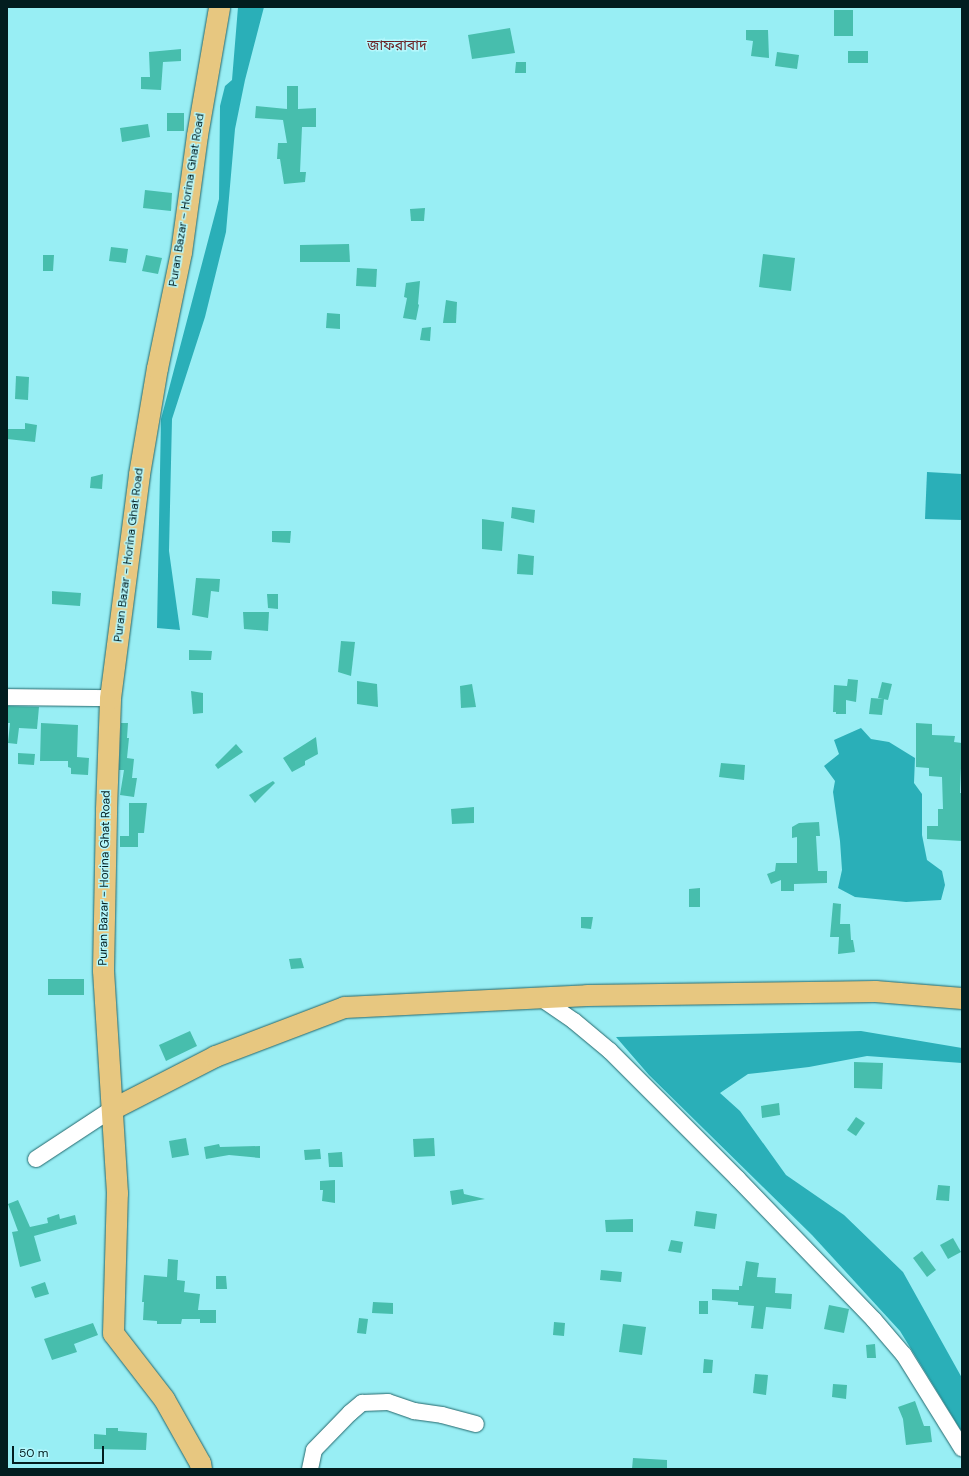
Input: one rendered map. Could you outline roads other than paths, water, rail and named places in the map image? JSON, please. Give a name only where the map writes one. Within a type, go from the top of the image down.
[{"type":"main road","name":"Puran Bazar - Horina Ghat Road","points":[[202,1469],[164,1399],[113,1333],[118,1193],[103,970],[110,698],[139,474],[157,368],[181,252],[198,127],[219,7]]},
{"type":"main road","points":[[112,1110],[216,1056],[344,1007],[539,997],[875,990],[962,998]]},
{"type":"street","points":[[7,697],[110,698]]},
{"type":"street","points":[[539,997],[574,1021],[610,1051],[737,1178],[874,1320],[904,1355],[962,1448]]},
{"type":"street","points":[[36,1159],[112,1110]]},
{"type":"street","points":[[310,1469],[314,1450],[350,1413],[362,1403],[388,1402],[414,1411],[442,1415],[476,1424]]},
{"type":"water","points":[[238,7],[264,7],[245,80],[235,129],[226,232],[205,317],[172,419],[169,551],[180,630],[157,628],[161,419],[219,199],[220,106],[225,86],[232,80]]},
{"type":"water","points":[[927,472],[962,474],[962,520],[925,519]]},
{"type":"water","points":[[861,728],[871,739],[889,742],[915,758],[914,783],[922,794],[922,835],[927,860],[942,871],[945,885],[941,900],[906,902],[855,897],[838,888],[842,870],[840,841],[833,792],[835,781],[824,766],[839,754],[834,740]]},
{"type":"water","points":[[861,1031],[962,1048],[962,1063],[867,1056],[809,1067],[748,1074],[720,1093],[740,1111],[786,1175],[844,1215],[903,1272],[962,1378],[962,1432],[900,1331],[812,1235],[649,1075],[616,1037]]},
{"type":"district","name":"জাফরাবাদ","points":[[397,45]]}]
